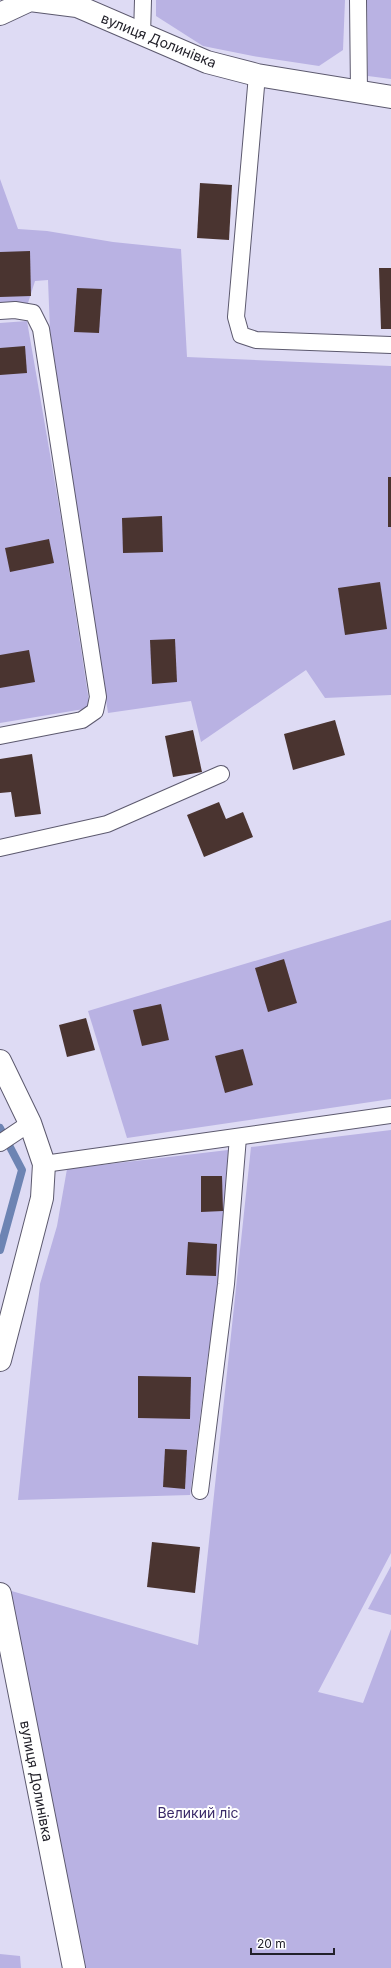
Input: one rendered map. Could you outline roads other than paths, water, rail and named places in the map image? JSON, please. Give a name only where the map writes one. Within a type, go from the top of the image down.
[{"type":"street","name":"вулиця Долинівка","points":[[0,14],[30,0],[77,6],[207,62],[257,75],[391,97]]},
{"type":"street","points":[[0,1061],[30,1123],[44,1164],[42,1198],[4,1330],[0,1360]]},
{"type":"street","name":"вулиця Долинівка","points":[[0,1594],[74,1968]]},
{"type":"lane","points":[[142,35],[143,0]]},
{"type":"lane","points":[[358,0],[360,92]]},
{"type":"lane","points":[[257,75],[236,317],[241,335],[256,340],[391,345]]},
{"type":"lane","points":[[0,311],[15,310],[33,313],[42,329],[98,697],[95,711],[82,720],[0,736]]},
{"type":"lane","points":[[0,848],[107,824],[221,774]]},
{"type":"lane","points":[[44,1164],[391,1115]]},
{"type":"lane","points":[[4,1140],[30,1123]]},
{"type":"lane","points":[[200,1490],[226,1284],[238,1137]]},
{"type":"waterway","points":[[0,1128],[22,1170],[0,1250]]},
{"type":"park label","name":"Великий ліс","points":[[198,1812]]}]
